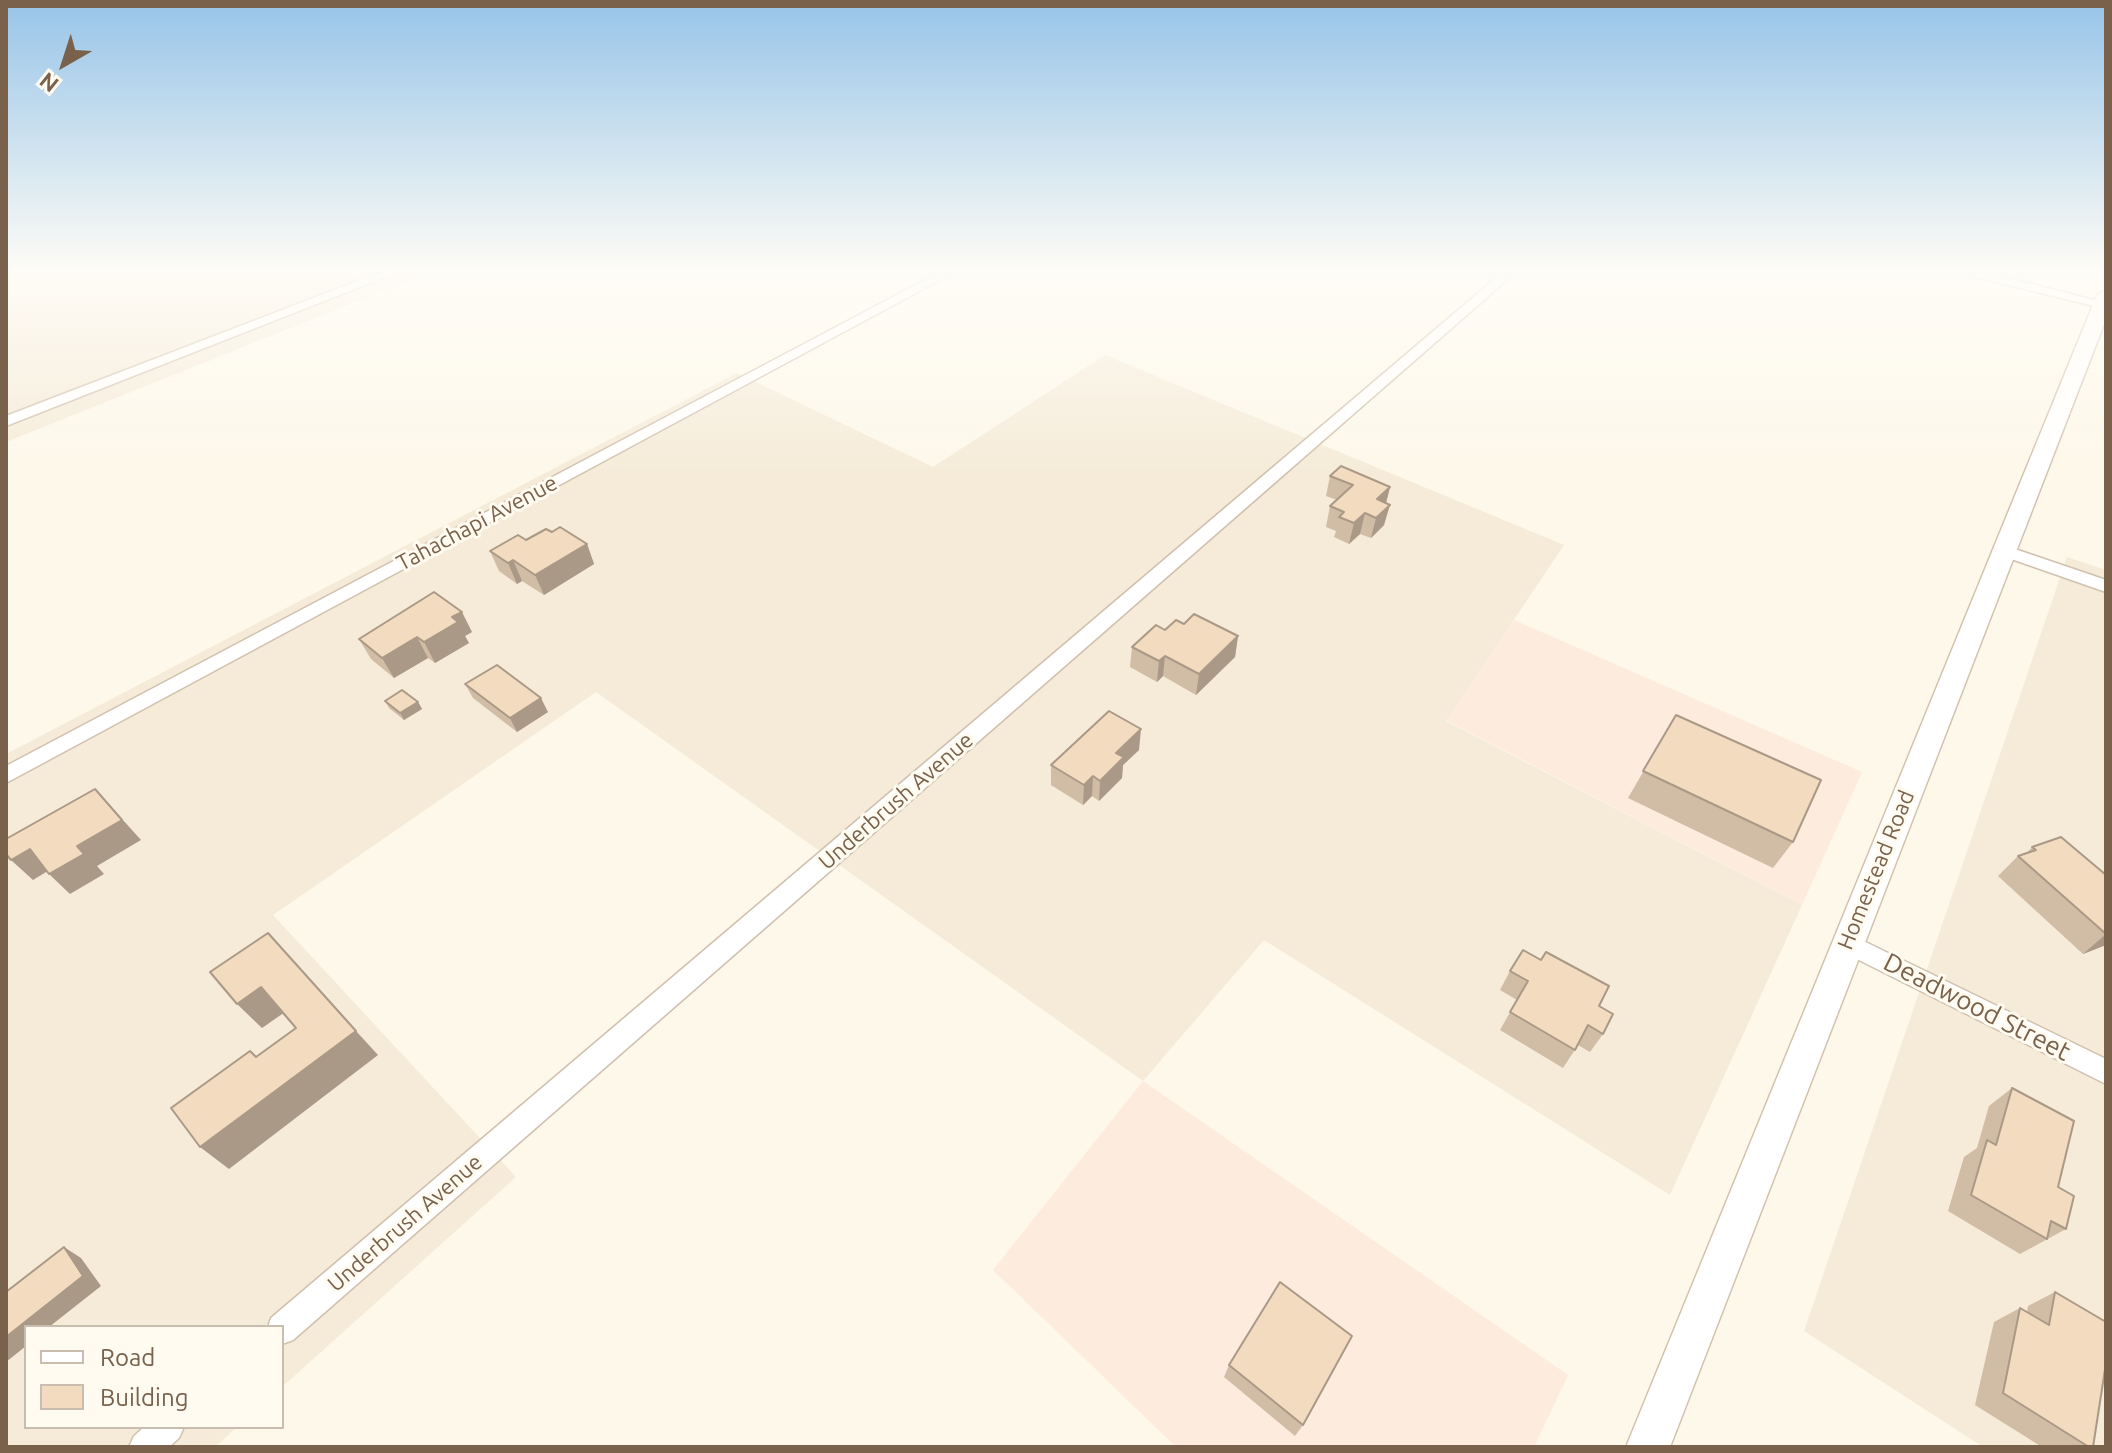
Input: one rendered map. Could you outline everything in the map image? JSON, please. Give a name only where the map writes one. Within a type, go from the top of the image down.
[{"type":"main road","name":"Homestead Road","points":[[1648,1447],[2088,340]]},
{"type":"street","points":[[6,421],[216,340]]},
{"type":"street","name":"Tahachapi Avenue","points":[[6,775],[822,340]]},
{"type":"street","name":"Underbrush Avenue","points":[[284,1327],[1431,340]]},
{"type":"street","points":[[2003,550],[2106,586]]},
{"type":"street","name":"Deadwood Street","points":[[1847,943],[2106,1072]]},
{"type":"street","points":[[145,1447],[166,1429]]},
{"type":"shaded area","points":[[6,340],[261,340],[6,442]]},
{"type":"shaded area","points":[[1105,355],[1564,545],[1446,721],[1802,905],[1670,1195],[1264,940],[1143,1081],[596,692],[273,915],[516,1177],[284,1385],[284,1325],[24,1325],[24,1429],[235,1429],[215,1447],[6,1447],[6,754],[737,373],[933,467]]},
{"type":"shaded area","points":[[2067,557],[2106,570],[2106,1447],[1983,1447],[1804,1331]]},
{"type":"shaded area","points":[[1514,620],[1862,772],[1802,905],[1446,720]]},
{"type":"shaded area","points":[[1143,1081],[1568,1375],[1534,1447],[1176,1447],[993,1270]]},
{"type":"building","points":[[1341,466],[1390,487],[1377,499],[1390,505],[1376,518],[1365,513],[1354,523],[1339,517],[1344,512],[1330,506],[1353,485],[1330,476]]},
{"type":"building","points":[[560,527],[587,544],[535,575],[513,560],[508,563],[490,551],[518,535],[526,540],[546,529],[552,532]]},
{"type":"building","points":[[434,592],[462,612],[452,617],[458,622],[424,642],[417,637],[382,658],[359,639]]},
{"type":"building","points":[[1194,614],[1238,636],[1199,674],[1165,656],[1159,661],[1132,647],[1156,625],[1165,630],[1176,620],[1184,624]]},
{"type":"building","points":[[497,665],[541,698],[510,718],[465,684]]},
{"type":"building","points":[[402,690],[418,702],[400,713],[385,701]]},
{"type":"building","points":[[1109,711],[1141,729],[1116,753],[1124,757],[1100,781],[1093,776],[1084,785],[1051,765]]},
{"type":"building","points":[[1676,715],[1821,780],[1793,842],[1643,771]]},
{"type":"building","points":[[95,789],[122,820],[77,846],[84,854],[49,874],[30,849],[11,860],[6,854],[6,839]]},
{"type":"building","points":[[2061,837],[2106,875],[2106,934],[2018,856],[2036,850],[2032,847]]},
{"type":"building","points":[[268,933],[356,1031],[200,1147],[171,1108],[250,1051],[256,1057],[296,1028],[261,987],[237,1004],[210,972]]},
{"type":"building","points":[[1523,950],[1541,960],[1546,952],[1609,986],[1599,1006],[1613,1014],[1603,1034],[1588,1025],[1575,1050],[1510,1012],[1528,981],[1510,971]]},
{"type":"building","points":[[2012,1088],[2074,1121],[2058,1187],[2074,1196],[2066,1229],[2051,1221],[2047,1239],[1971,1195],[1987,1140],[1996,1145]]},
{"type":"building","points":[[64,1247],[83,1276],[6,1337],[6,1292]]},
{"type":"building","points":[[1280,1282],[1352,1336],[1303,1425],[1229,1365]]},
{"type":"building","points":[[2055,1292],[2106,1322],[2106,1363],[2093,1447],[2003,1393],[2020,1308],[2049,1325]]}]
